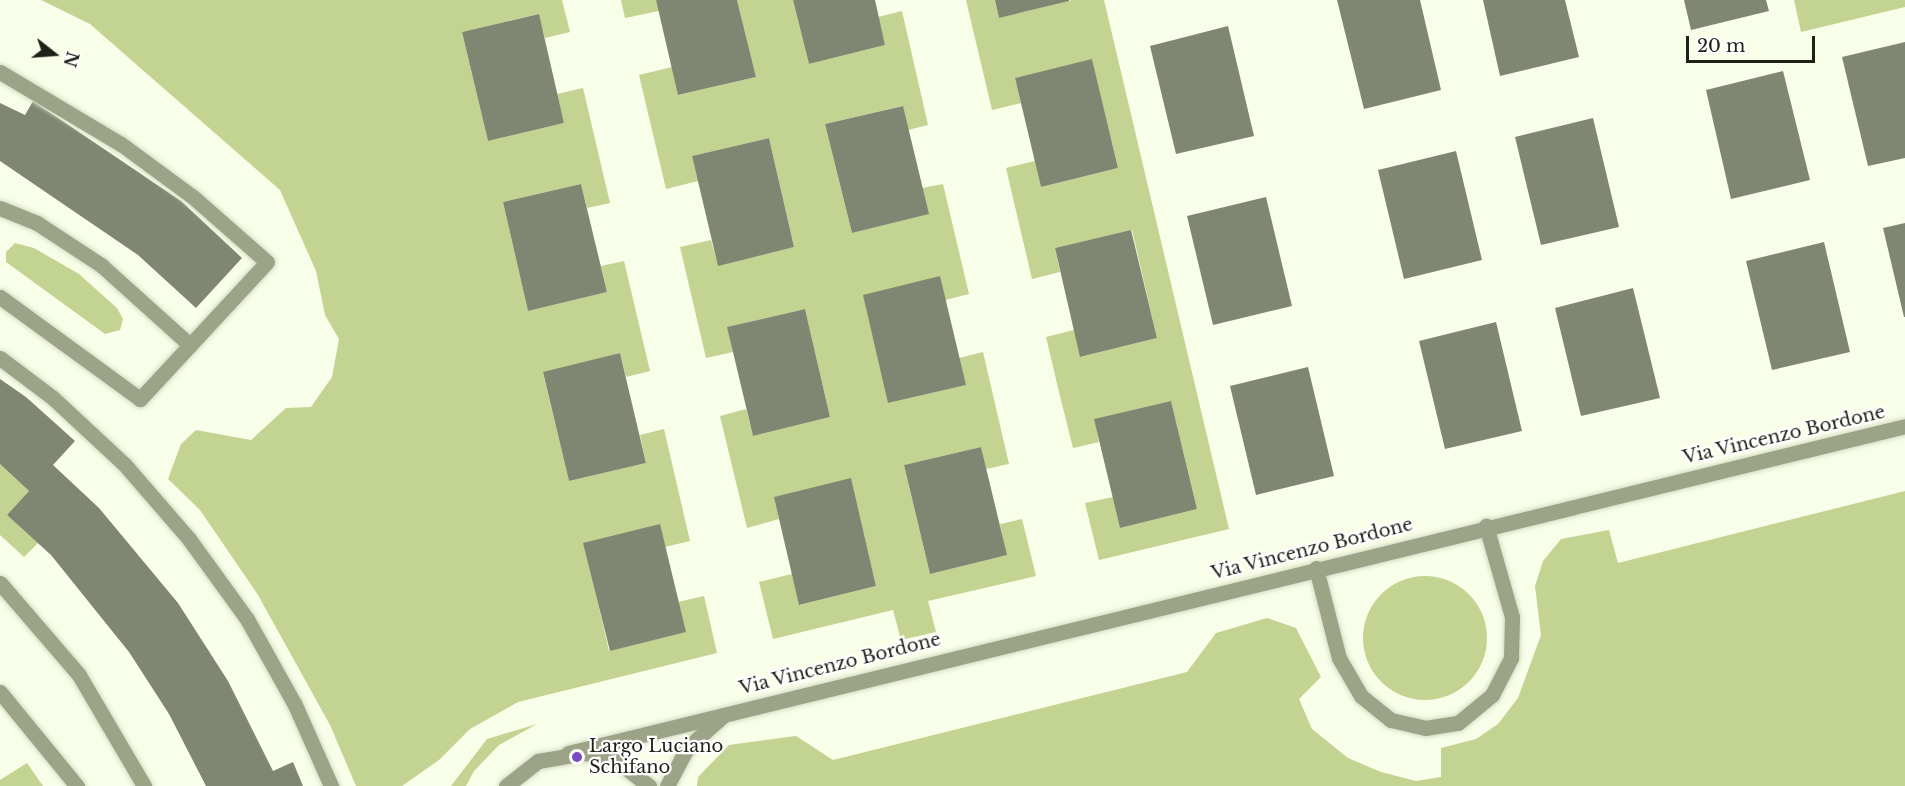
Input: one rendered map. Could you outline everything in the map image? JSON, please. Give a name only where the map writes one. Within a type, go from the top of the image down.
[{"type":"street","points":[[0,72],[121,144],[193,197],[267,262],[140,399],[0,297]]},
{"type":"street","points":[[0,208],[38,222],[101,265],[190,345]]},
{"type":"street","points":[[0,358],[53,398],[125,465],[189,539],[247,620],[295,705],[331,786]]},
{"type":"street","name":"Via Vincenzo Bordone","points":[[506,786],[538,761],[728,711],[1905,426]]},
{"type":"street","points":[[1316,568],[1339,658],[1361,696],[1391,720],[1425,728],[1458,723],[1492,695],[1511,657],[1512,617],[1486,526]]},
{"type":"street","points":[[0,583],[79,675],[144,786]]},
{"type":"street","points":[[0,692],[77,786]]},
{"type":"street","points":[[667,786],[687,748],[728,711]]},
{"type":"street","points":[[568,753],[617,761],[650,786]]},
{"type":"green space","points":[[41,0],[562,0],[570,32],[545,38],[538,14],[462,32],[488,141],[564,123],[557,94],[583,88],[610,203],[587,208],[581,184],[503,202],[528,311],[607,292],[601,266],[624,261],[650,371],[626,377],[620,353],[543,373],[569,481],[646,463],[640,435],[664,429],[690,541],[665,547],[584,543],[609,651],[685,632],[678,602],[704,596],[717,653],[518,702],[470,729],[439,760],[402,786],[356,786],[330,725],[258,595],[200,510],[168,479],[181,444],[196,430],[251,440],[286,408],[311,407],[332,377],[339,339],[325,315],[316,271],[280,190],[90,24]]},
{"type":"green space","points":[[621,0],[656,0],[659,11],[625,18]]},
{"type":"green space","points":[[737,0],[793,0],[809,64],[885,45],[878,17],[902,11],[928,125],[908,130],[902,106],[825,124],[852,233],[928,214],[922,188],[943,184],[969,294],[945,300],[888,403],[965,385],[959,358],[983,352],[1009,464],[986,469],[981,447],[904,465],[916,516],[930,574],[1006,555],[1000,524],[1022,519],[1036,576],[928,601],[936,632],[901,640],[893,610],[773,639],[759,582],[792,574],[800,605],[876,586],[851,479],[775,497],[779,519],[747,528],[720,416],[746,409],[753,436],[830,417],[805,309],[728,327],[733,352],[706,358],[680,247],[711,240],[718,265],[794,247],[769,138],[692,156],[698,181],[666,189],[639,75],[672,67],[679,95],[756,77]]},
{"type":"green space","points":[[966,0],[995,0],[999,18],[1072,0],[1104,0],[1229,529],[1099,560],[1085,503],[1113,497],[1120,528],[1197,509],[1171,401],[1095,419],[1099,442],[1073,448],[1046,337],[1074,330],[1081,357],[1157,338],[1132,230],[1055,248],[1060,272],[1032,279],[1006,168],[1035,161],[1041,187],[1118,168],[1092,60],[1015,78],[1021,103],[992,110]]},
{"type":"green space","points":[[1794,0],[1905,0],[1905,7],[1801,32]]},
{"type":"green space","points":[[15,243],[34,248],[79,274],[117,308],[123,319],[120,330],[105,334],[6,262],[6,252]]},
{"type":"green space","points":[[0,464],[29,491],[7,515],[38,543],[24,557],[0,535]]},
{"type":"green space","points":[[1905,491],[1905,786],[697,786],[698,777],[729,745],[796,736],[833,760],[1187,672],[1216,633],[1267,618],[1296,628],[1321,677],[1299,699],[1312,729],[1348,758],[1381,772],[1416,781],[1441,777],[1441,748],[1476,739],[1498,724],[1518,698],[1541,635],[1535,586],[1543,561],[1561,539],[1609,530],[1618,563]]},
{"type":"green space","points":[[1425,576],[1449,581],[1460,586],[1469,594],[1477,603],[1482,614],[1487,638],[1482,662],[1477,673],[1469,682],[1460,690],[1449,695],[1425,700],[1401,695],[1390,690],[1381,682],[1373,673],[1368,662],[1363,638],[1368,614],[1373,603],[1381,594],[1390,586],[1401,581]]},
{"type":"green space","points":[[537,724],[499,745],[474,771],[466,786],[451,786],[487,739]]},
{"type":"green space","points":[[27,763],[43,786],[0,786],[0,780]]},
{"type":"building","points":[[656,0],[737,0],[756,77],[678,95]]},
{"type":"building","points":[[793,0],[875,0],[885,45],[809,64]]},
{"type":"building","points":[[995,0],[1069,0],[1069,1],[999,18]]},
{"type":"building","points":[[1337,0],[1420,0],[1441,90],[1364,109]]},
{"type":"building","points":[[1483,0],[1565,0],[1579,57],[1500,76]]},
{"type":"building","points":[[1684,0],[1766,0],[1769,11],[1691,30]]},
{"type":"building","points":[[539,14],[564,123],[488,141],[462,32]]},
{"type":"building","points":[[1228,26],[1254,136],[1176,154],[1150,46]]},
{"type":"building","points":[[1905,42],[1905,158],[1868,166],[1842,57]]},
{"type":"building","points":[[1092,59],[1118,168],[1041,187],[1015,78]]},
{"type":"building","points":[[1783,71],[1810,180],[1731,199],[1706,90]]},
{"type":"building","points":[[33,101],[181,201],[242,258],[196,308],[138,255],[0,161],[0,103],[25,115]]},
{"type":"building","points":[[903,106],[929,214],[852,233],[825,124]]},
{"type":"building","points":[[1593,118],[1619,227],[1541,245],[1515,137]]},
{"type":"building","points":[[769,138],[794,247],[718,266],[692,156]]},
{"type":"building","points":[[1456,151],[1482,260],[1404,279],[1378,170]]},
{"type":"building","points":[[581,184],[607,292],[528,311],[503,202]]},
{"type":"building","points":[[1266,197],[1292,306],[1213,325],[1187,216]]},
{"type":"building","points":[[1905,223],[1905,317],[1904,317],[1883,228]]},
{"type":"building","points":[[1131,230],[1157,338],[1080,357],[1055,248]]},
{"type":"building","points":[[1824,242],[1850,352],[1772,370],[1746,261]]},
{"type":"building","points":[[940,276],[966,385],[888,403],[863,295]]},
{"type":"building","points":[[1633,288],[1660,398],[1581,416],[1555,308]]},
{"type":"building","points":[[805,309],[830,417],[753,436],[727,327]]},
{"type":"building","points":[[1496,322],[1522,431],[1445,449],[1419,341]]},
{"type":"building","points":[[620,353],[646,463],[569,481],[543,372]]},
{"type":"building","points":[[1308,367],[1334,476],[1256,495],[1230,386]]},
{"type":"building","points":[[0,379],[26,397],[75,441],[53,465],[99,508],[178,603],[228,681],[273,771],[293,762],[303,786],[206,786],[169,714],[129,652],[51,555],[7,515],[29,491],[0,464]]},
{"type":"building","points":[[1171,401],[1197,509],[1120,528],[1094,419]]},
{"type":"building","points":[[981,447],[1007,555],[930,574],[904,465]]},
{"type":"building","points":[[851,478],[876,586],[799,605],[774,497]]},
{"type":"building","points":[[660,524],[686,632],[610,651],[583,543]]},
{"type":"place","name":"Largo Luciano Schifano","points":[[577,757]]}]
